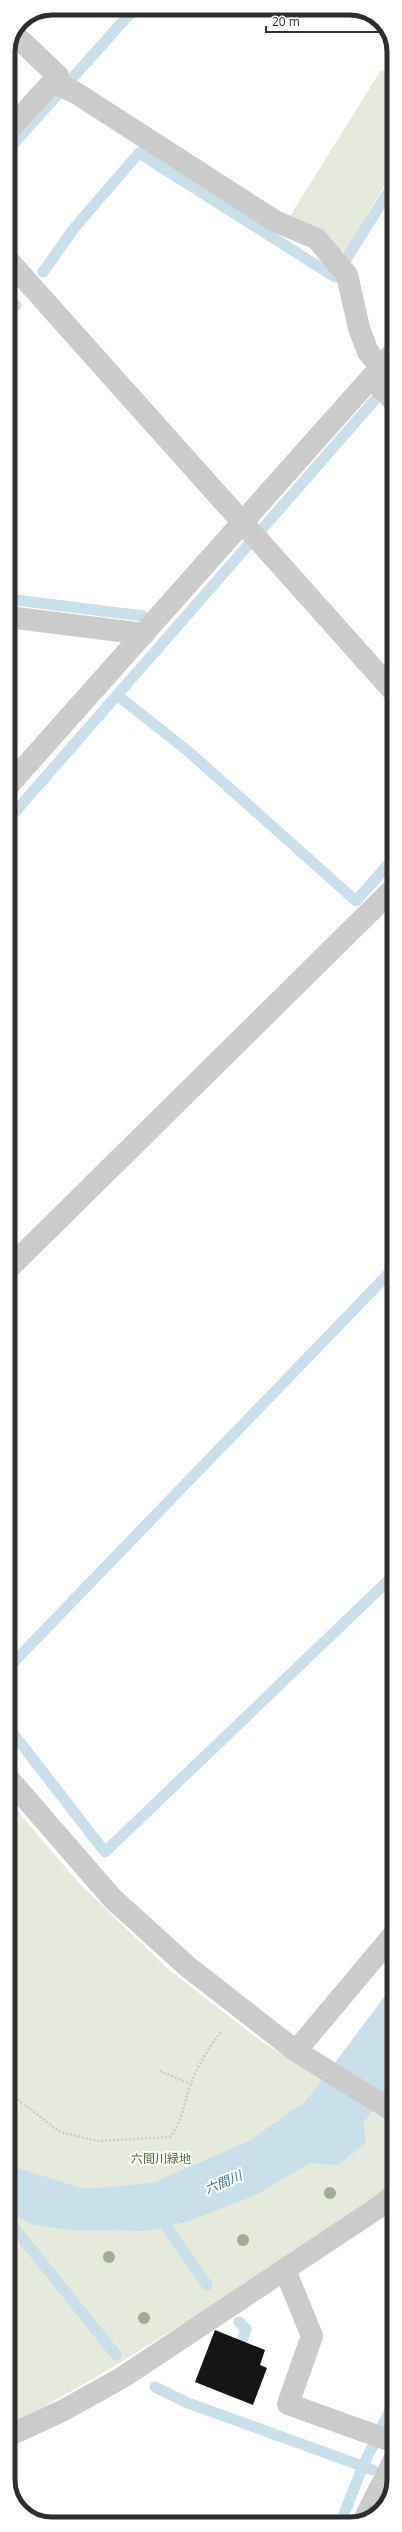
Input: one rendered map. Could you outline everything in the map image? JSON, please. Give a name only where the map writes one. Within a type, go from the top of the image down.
[{"type":"street","points":[[15,778],[144,634],[385,380],[368,352],[359,328],[343,270],[317,239],[275,221],[61,86],[58,76],[18,38]]},
{"type":"street","points":[[15,125],[61,86]]},
{"type":"street","points":[[15,268],[387,684]]},
{"type":"street","points":[[15,618],[144,634]]},
{"type":"street","points":[[15,1261],[387,895]]},
{"type":"street","points":[[15,1786],[112,1898],[188,1967],[296,2051],[387,2108]]},
{"type":"street","points":[[296,2051],[387,1942]]},
{"type":"street","points":[[15,2433],[64,2410],[123,2377],[285,2270],[387,2200]]},
{"type":"street","points":[[285,2270],[312,2336],[288,2404],[387,2440]]},
{"type":"street","points":[[369,2511],[387,2474]]},
{"type":"path","points":[[15,2097],[60,2132],[98,2141],[170,2137],[178,2126],[191,2084],[212,2044],[242,2010]]},
{"type":"path","points":[[160,2071],[191,2084]]},
{"type":"green space","points":[[381,70],[387,73],[387,181],[345,253],[290,216]]},
{"type":"green space","name":"六間川緑地","points":[[15,1808],[79,1883],[168,1969],[261,2041],[387,2122],[387,2182],[381,2194],[347,2222],[105,2372],[15,2423]]},
{"type":"water","name":"六間川","points":[[387,1993],[387,2092],[363,2123],[366,2142],[338,2165],[310,2163],[256,2195],[189,2221],[146,2231],[69,2230],[31,2224],[15,2216],[15,2167],[85,2189],[152,2183],[249,2141],[306,2101]]},
{"type":"building","points":[[215,2330],[265,2350],[260,2365],[267,2368],[253,2405],[195,2382]]},
{"type":"waterway","points":[[15,142],[129,15]]},
{"type":"waterway","points":[[43,272],[75,227],[139,153],[335,277],[387,194]]},
{"type":"waterway","points":[[15,812],[387,386]]},
{"type":"waterway","points":[[15,600],[143,616]]},
{"type":"waterway","points":[[117,695],[189,752],[356,901],[387,866]]},
{"type":"waterway","points":[[15,1661],[387,1275]]},
{"type":"waterway","points":[[15,1736],[105,1852],[387,1582]]},
{"type":"waterway","points":[[158,2214],[207,2285]]},
{"type":"waterway","points":[[15,2229],[116,2355]]},
{"type":"waterway","points":[[239,2322],[246,2329],[243,2338]]},
{"type":"waterway","points":[[155,2387],[188,2403],[373,2470]]},
{"type":"waterway","points":[[343,2517],[363,2466],[387,2416]]}]
